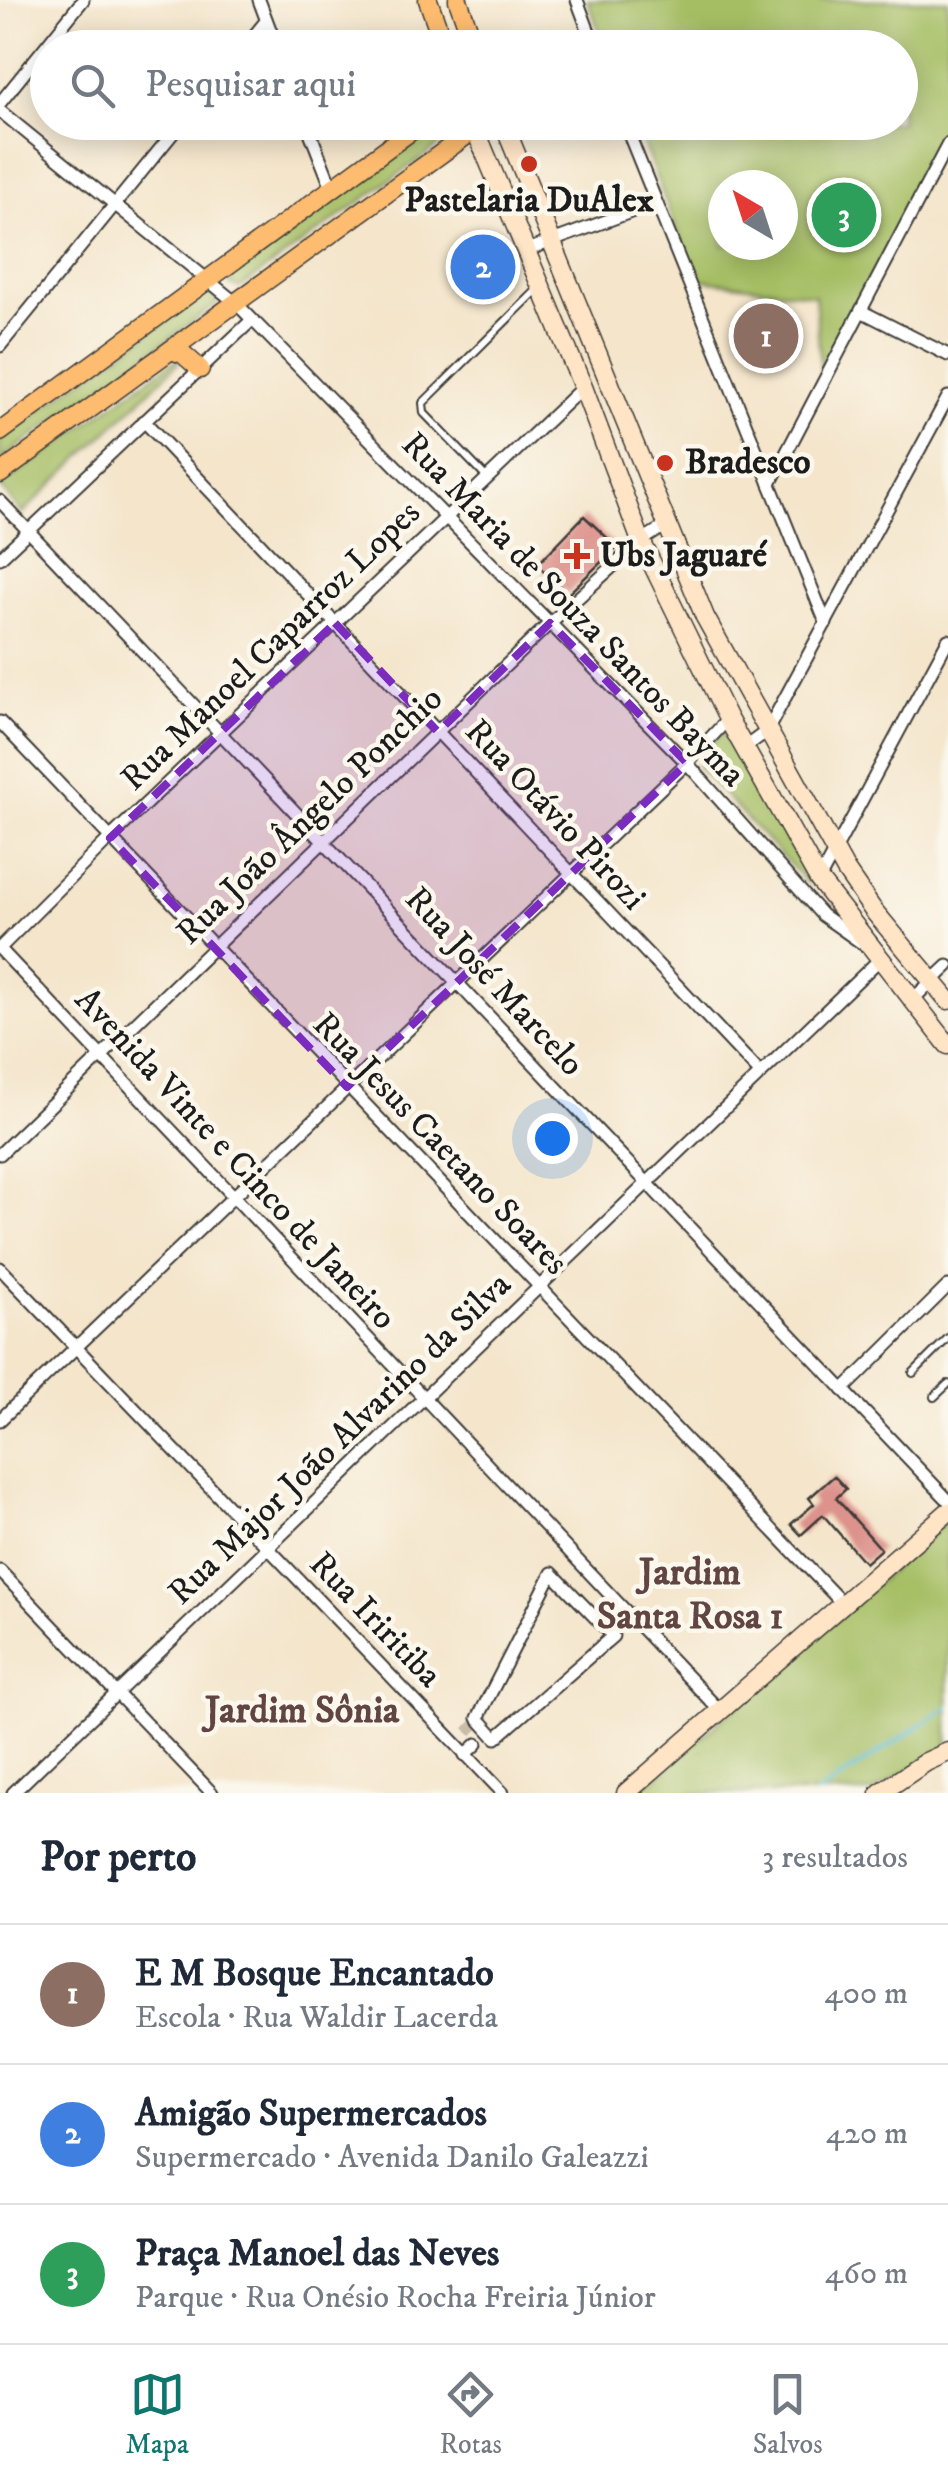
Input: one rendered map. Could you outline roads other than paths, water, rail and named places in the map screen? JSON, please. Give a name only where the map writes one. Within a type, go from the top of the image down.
[{"type":"main road","points":[[428,0],[439,30]]},
{"type":"main road","points":[[458,0],[469,30]]},
{"type":"main road","points":[[0,432],[400,140]]},
{"type":"main road","points":[[0,474],[459,140]]},
{"type":"main road","points":[[484,140],[641,541],[728,718],[819,880],[948,1045]]},
{"type":"main road","points":[[510,140],[705,617],[836,853],[873,910],[948,1000]]},
{"type":"main road","points":[[171,350],[183,354],[200,369]]},
{"type":"main road","points":[[626,1793],[948,1512]]},
{"type":"main road","points":[[880,1793],[948,1752]]},
{"type":"street","points":[[60,30],[83,0]]},
{"type":"street","points":[[259,0],[270,30]]},
{"type":"street","points":[[577,0],[588,30]]},
{"type":"street","points":[[259,30],[266,21]]},
{"type":"street","points":[[0,107],[30,68]]},
{"type":"street","name":"Rua Maria de Souza Santos Bayma","points":[[0,107],[30,133]]},
{"type":"street","name":"Rua Maria de Souza Santos Bayma","points":[[39,140],[236,304],[687,762],[822,915],[877,955]]},
{"type":"street","points":[[0,346],[167,140]]},
{"type":"street","points":[[313,140],[334,191]]},
{"type":"street","points":[[631,140],[826,623]]},
{"type":"street","points":[[770,484],[948,144]]},
{"type":"street","points":[[525,251],[655,203]]},
{"type":"street","points":[[860,311],[948,356]]},
{"type":"street","points":[[0,558],[252,320]]},
{"type":"street","name":"Rua Manoel Caparroz Lopes","points":[[0,948],[583,387]]},
{"type":"street","points":[[744,748],[767,731],[948,397]]},
{"type":"street","name":"Rua Otávio Pirozi","points":[[144,421],[760,1073]]},
{"type":"street","name":"Rua José Marcelo","points":[[0,501],[948,1500]]},
{"type":"street","name":"Rua João Ângelo Ponchio","points":[[0,1154],[550,623],[641,541],[666,526]]},
{"type":"street","points":[[819,880],[942,666],[948,640]]},
{"type":"street","points":[[0,1420],[572,873],[728,718]]},
{"type":"street","name":"Rua Jesus Caetano Soares","points":[[0,722],[841,1602]]},
{"type":"street","name":"Avenida Vinte e Cinco de Janeiro","points":[[0,948],[720,1711]]},
{"type":"street","name":"Rua Major João Alvarino da Silva","points":[[12,1793],[760,1073],[877,955]]},
{"type":"street","points":[[911,1001],[948,966]]},
{"type":"street","name":"Rua Iriritiba","points":[[0,1268],[503,1793]]},
{"type":"street","points":[[844,1390],[948,1286]]},
{"type":"street","points":[[0,1571],[212,1793]]},
{"type":"street","points":[[465,1755],[485,1737],[496,1738],[614,1636],[552,1573],[478,1718],[485,1737]]},
{"type":"street","points":[[454,1743],[465,1733]]},
{"type":"lane","points":[[488,479],[424,413],[423,402],[540,286]]},
{"type":"lane","points":[[913,1373],[948,1338]]},
{"type":"lane","points":[[934,1397],[948,1384]]},
{"type":"waterway","points":[[818,1793],[948,1707]]},
{"type":"tunnel","points":[[467,1732],[477,1723]]},
{"type":"place","name":"Pastelaria DuAlex","points":[[529,164]]},
{"type":"place","name":"Praça Manoel das Neves","points":[[844,215]]},
{"type":"place","name":"Amigão Supermercados","points":[[483,267]]},
{"type":"place","name":"E M Bosque Encantado","points":[[766,336]]},
{"type":"place","name":"Bradesco","points":[[665,463]]},
{"type":"place","name":"Ubs Jaguaré","points":[[577,556]]},
{"type":"district","name":"Jardim Santa Rosa 1","points":[[690,1595]]},
{"type":"district","name":"Jardim Sônia","points":[[302,1711]]}]
